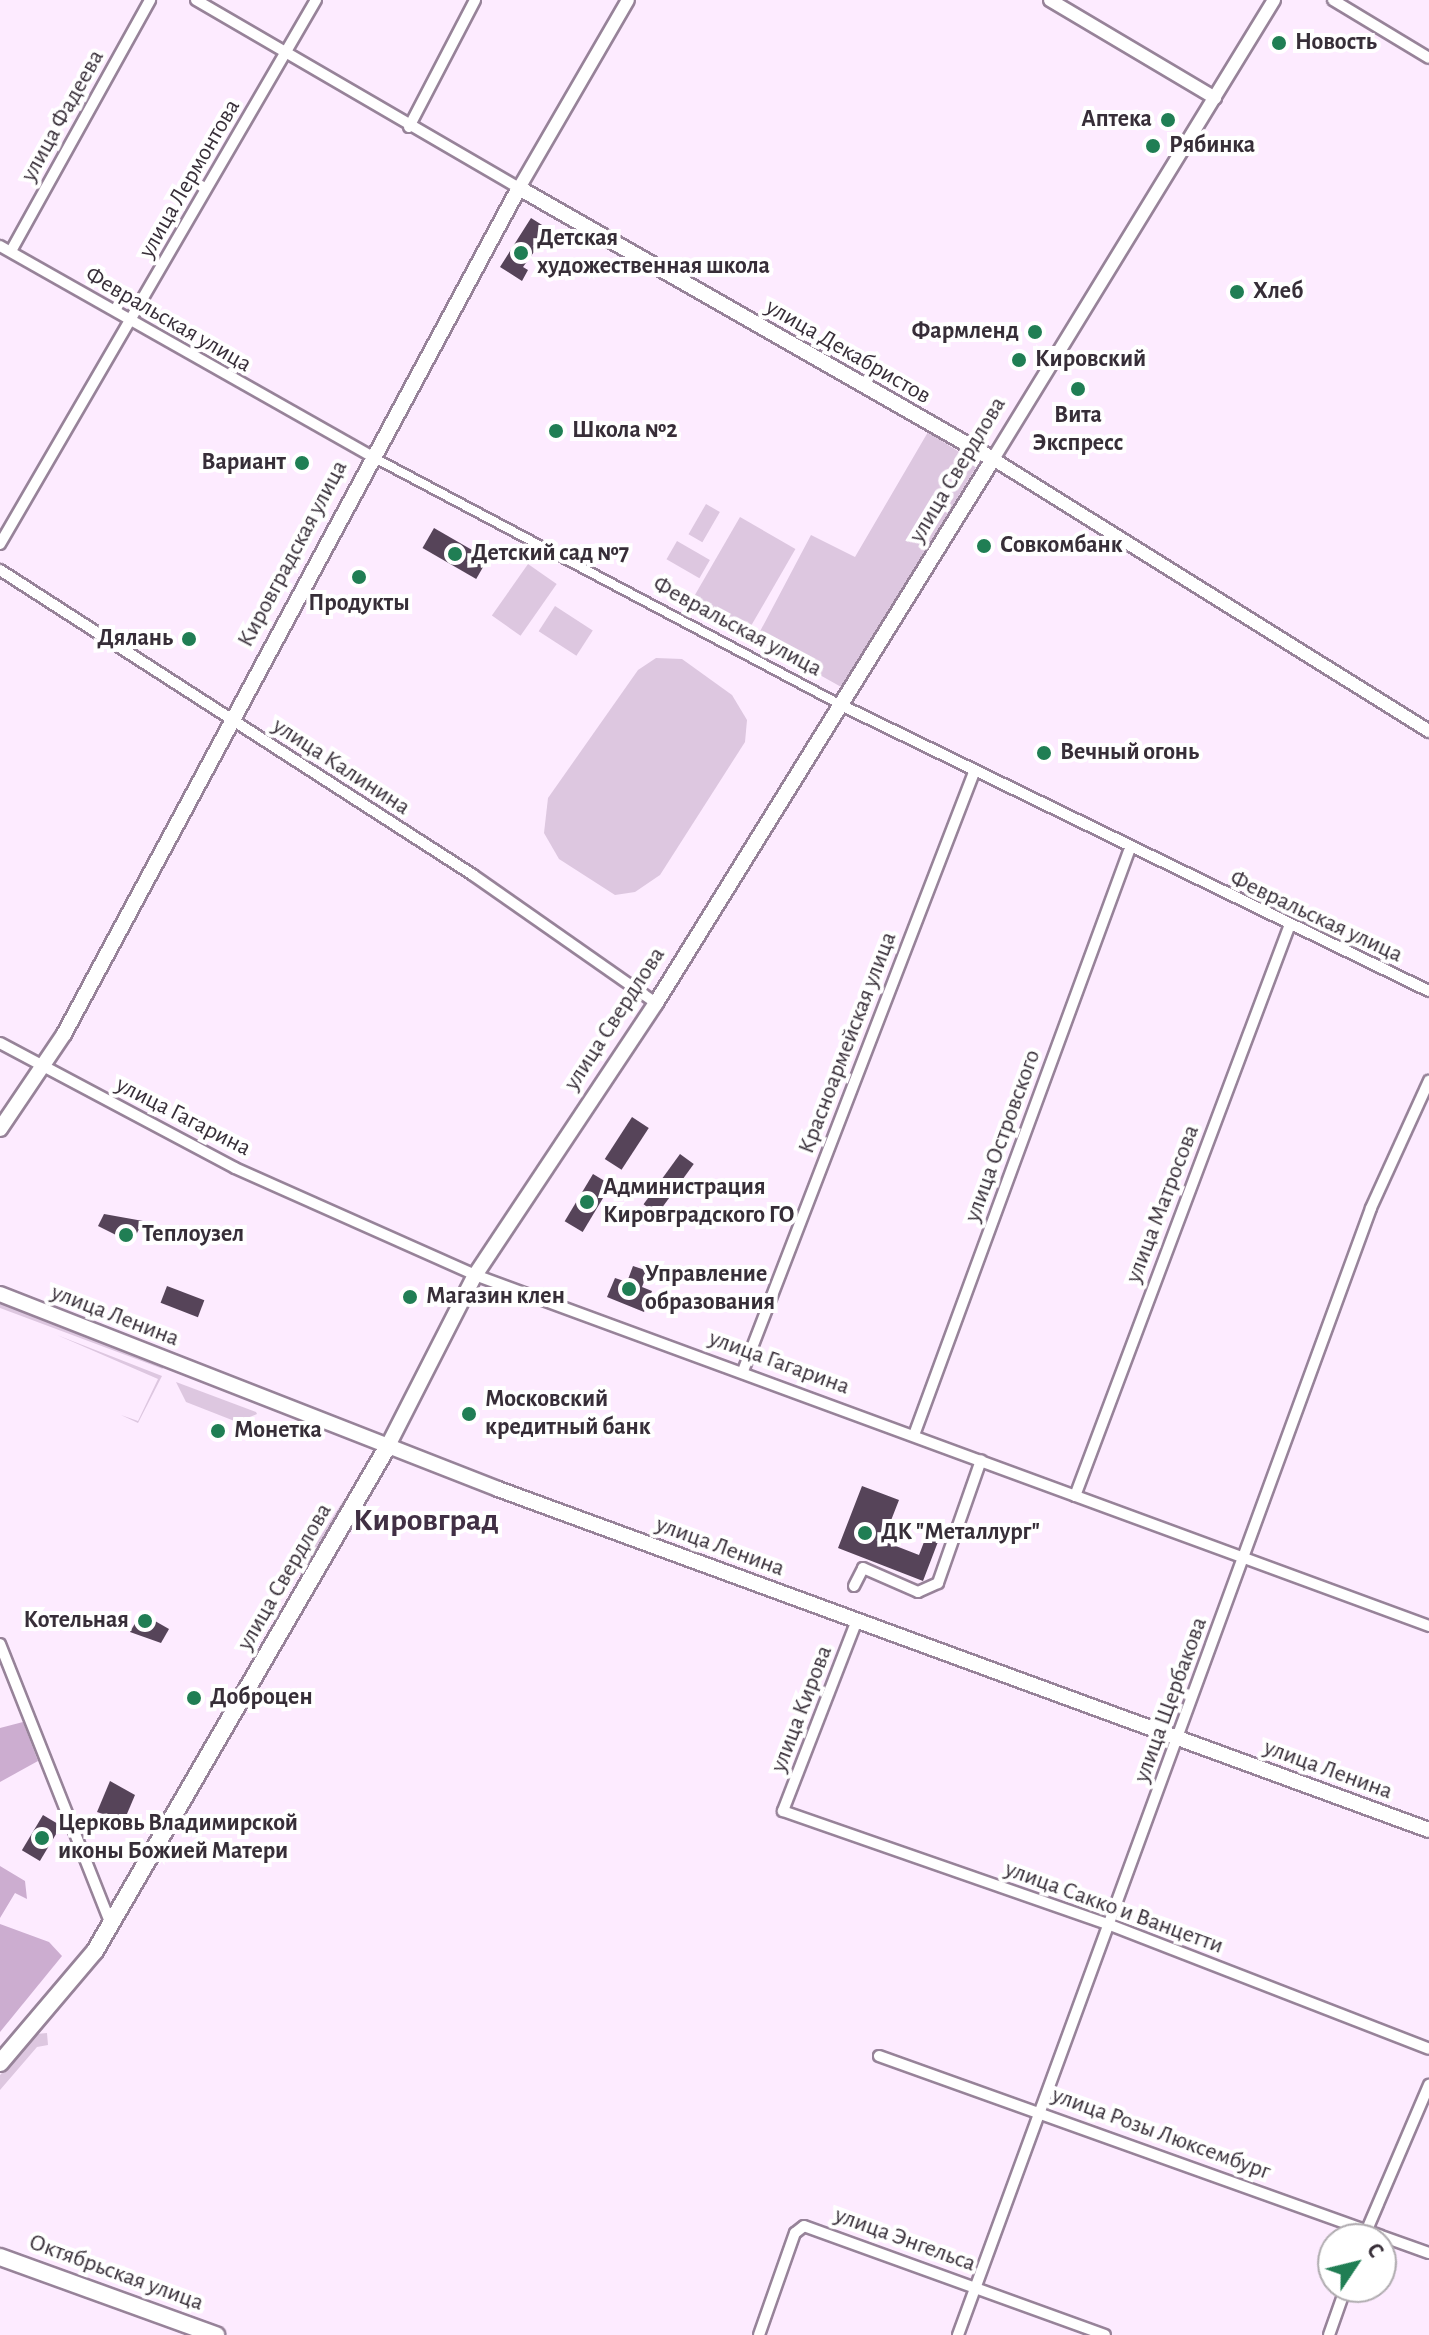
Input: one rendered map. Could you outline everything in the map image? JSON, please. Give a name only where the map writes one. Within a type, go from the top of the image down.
[{"type":"main road","name":"Кировградская улица","points":[[0,1129],[40,1065],[64,1034],[370,455],[519,188]]},
{"type":"main road","name":"улица Декабристов","points":[[519,188],[993,459]]},
{"type":"main road","name":"улица Свердлова","points":[[0,2063],[111,1925],[389,1444],[475,1275],[656,1003],[843,706],[993,459]]},
{"type":"main road","name":"улица Ленина","points":[[0,1294],[857,1620],[1429,1830]]},
{"type":"main road","name":"Октябрьская улица","points":[[0,2257],[216,2335]]},
{"type":"street","name":"улица Фадеева","points":[[11,251],[150,0]]},
{"type":"street","name":"улица Декабристов","points":[[196,0],[409,127],[519,188]]},
{"type":"street","name":"улица Лермонтова","points":[[0,544],[316,0]]},
{"type":"street","points":[[409,127],[475,0]]},
{"type":"street","name":"Кировградская улица","points":[[519,188],[628,0]]},
{"type":"street","points":[[1050,0],[1215,98]]},
{"type":"street","name":"улица Свердлова","points":[[993,459],[1274,0]]},
{"type":"street","points":[[1333,0],[1429,58]]},
{"type":"street","name":"Февральская улица","points":[[0,246],[370,455],[973,775],[1429,991]]},
{"type":"street","name":"улица Декабристов","points":[[993,459],[1429,731]]},
{"type":"street","name":"улица Калинина","points":[[0,570],[656,1003]]},
{"type":"street","name":"Красноармейская улица","points":[[743,1371],[973,775]]},
{"type":"street","name":"улица Островского","points":[[914,1435],[1129,851]]},
{"type":"street","name":"улица Матросова","points":[[1075,1496],[1289,927]]},
{"type":"street","name":"улица Гагарина","points":[[0,1043],[235,1168],[475,1275],[743,1371],[1429,1626]]},
{"type":"street","name":"улица Щербакова","points":[[958,2335],[1043,2112],[1371,1208],[1429,1081]]},
{"type":"street","points":[[854,1586],[863,1568],[918,1592],[938,1583],[981,1460]]},
{"type":"street","name":"улица Кирова","points":[[783,1811],[857,1620]]},
{"type":"street","points":[[0,1644],[47,1749],[111,1925]]},
{"type":"street","name":"улица Сакко и Ванцетти","points":[[783,1811],[1110,1925],[1429,2049]]},
{"type":"street","name":"улица Розы Люксембург","points":[[879,2056],[1043,2112],[1333,2223]]},
{"type":"street","points":[[1369,2223],[1429,2085]]},
{"type":"street","name":"улица Энгельса","points":[[759,2335],[795,2233],[804,2226],[1105,2335]]},
{"type":"street","name":"улица Розы Люксембург","points":[[1397,2244],[1429,2253]]},
{"type":"street","points":[[1329,2335],[1340,2303]]},
{"type":"shaded area","points":[[928,432],[978,464],[843,688],[756,639],[811,535],[855,557]]},
{"type":"shaded area","points":[[706,504],[720,512],[702,542],[688,534]]},
{"type":"shaded area","points":[[740,517],[795,549],[746,634],[691,602]]},
{"type":"shaded area","points":[[677,541],[710,560],[699,578],[666,559]]},
{"type":"shaded area","points":[[528,564],[557,584],[521,636],[492,616]]},
{"type":"shaded area","points":[[555,606],[593,631],[576,656],[539,631]]},
{"type":"shaded area","points":[[656,658],[682,659],[732,695],[747,720],[745,742],[660,875],[635,892],[615,895],[559,859],[544,833],[548,798],[638,670]]},
{"type":"shaded area","points":[[0,1301],[160,1363],[163,1369],[0,1308]]},
{"type":"shaded area","points":[[57,1335],[162,1376],[138,1423],[121,1415],[138,1421],[158,1379]]},
{"type":"shaded area","points":[[176,1382],[257,1414],[237,1422],[186,1402]]},
{"type":"shaded area","points":[[343,1501],[345,1505],[301,1576],[299,1570]]},
{"type":"shaded area","points":[[23,1722],[38,1761],[0,1782],[0,1728]]},
{"type":"shaded area","points":[[0,1866],[25,1881],[27,1899],[15,1893],[0,1918]]},
{"type":"shaded area","points":[[0,1924],[49,1942],[62,1956],[0,2032]]},
{"type":"shaded area","points":[[47,2033],[48,2045],[37,2047],[0,2090],[0,2075],[36,2034]]},
{"type":"building","name":"Детская художественная школа","points":[[531,218],[550,230],[523,267],[528,270],[522,281],[500,267]]},
{"type":"building","name":"Детский сад №7","points":[[434,528],[488,559],[476,579],[422,548]]},
{"type":"building","points":[[632,1117],[649,1128],[622,1170],[605,1159]]},
{"type":"building","points":[[680,1154],[694,1164],[657,1214],[644,1204]]},
{"type":"building","name":"Администрация Кировградского ГО","points":[[593,1174],[611,1185],[583,1232],[565,1221]]},
{"type":"building","name":"Теплоузел","points":[[104,1214],[143,1221],[132,1243],[98,1226]]},
{"type":"building","name":"Управление образования","points":[[633,1266],[648,1271],[642,1287],[652,1291],[644,1312],[607,1297],[615,1278],[627,1282]]},
{"type":"building","points":[[167,1286],[204,1300],[198,1317],[161,1303]]},
{"type":"building","name":"ДК \"Металлург\"","points":[[862,1486],[899,1500],[883,1541],[919,1555],[932,1521],[944,1526],[923,1581],[838,1548]]},
{"type":"building","name":"Котельная","points":[[141,1613],[169,1629],[161,1643],[130,1632]]},
{"type":"building","points":[[110,1781],[135,1795],[124,1821],[97,1812]]},
{"type":"building","name":"Церковь Владимирской иконы Божией Матери","points":[[43,1815],[61,1826],[40,1861],[22,1850]]},
{"type":"place","name":"Новость","points":[[1279,43]]},
{"type":"place","name":"Аптека","points":[[1168,120]]},
{"type":"place","name":"Рябинка","points":[[1153,146]]},
{"type":"place","name":"Детская художественная школа","points":[[521,253]]},
{"type":"place","name":"Хлеб","points":[[1237,292]]},
{"type":"place","name":"Фармленд","points":[[1035,332]]},
{"type":"place","name":"Кировский","points":[[1019,360]]},
{"type":"place","name":"Вита Экспресс","points":[[1078,389]]},
{"type":"place","name":"Школа №2","points":[[556,431]]},
{"type":"place","name":"Вариант","points":[[302,463]]},
{"type":"place","name":"Совкомбанк","points":[[984,546]]},
{"type":"place","name":"Детский сад №7","points":[[455,554]]},
{"type":"place","name":"Продукты","points":[[359,577]]},
{"type":"place","name":"Дялань","points":[[189,639]]},
{"type":"place","name":"Вечный огонь","points":[[1044,753]]},
{"type":"place","name":"Администрация Кировградского ГО","points":[[587,1202]]},
{"type":"place","name":"Теплоузел","points":[[126,1235]]},
{"type":"place","name":"Управление образования","points":[[629,1289]]},
{"type":"place","name":"Магазин клен","points":[[410,1297]]},
{"type":"place","name":"Московский кредитный банк","points":[[469,1414]]},
{"type":"place","name":"Монетка","points":[[218,1431]]},
{"type":"place","name":"ДК \"Металлург\"","points":[[865,1533]]},
{"type":"place","name":"Котельная","points":[[145,1621]]},
{"type":"place","name":"Доброцен","points":[[194,1698]]},
{"type":"place","name":"Церковь Владимирской иконы Божией Матери","points":[[42,1838]]},
{"type":"district","name":"Кировград","points":[[426,1520]]}]
